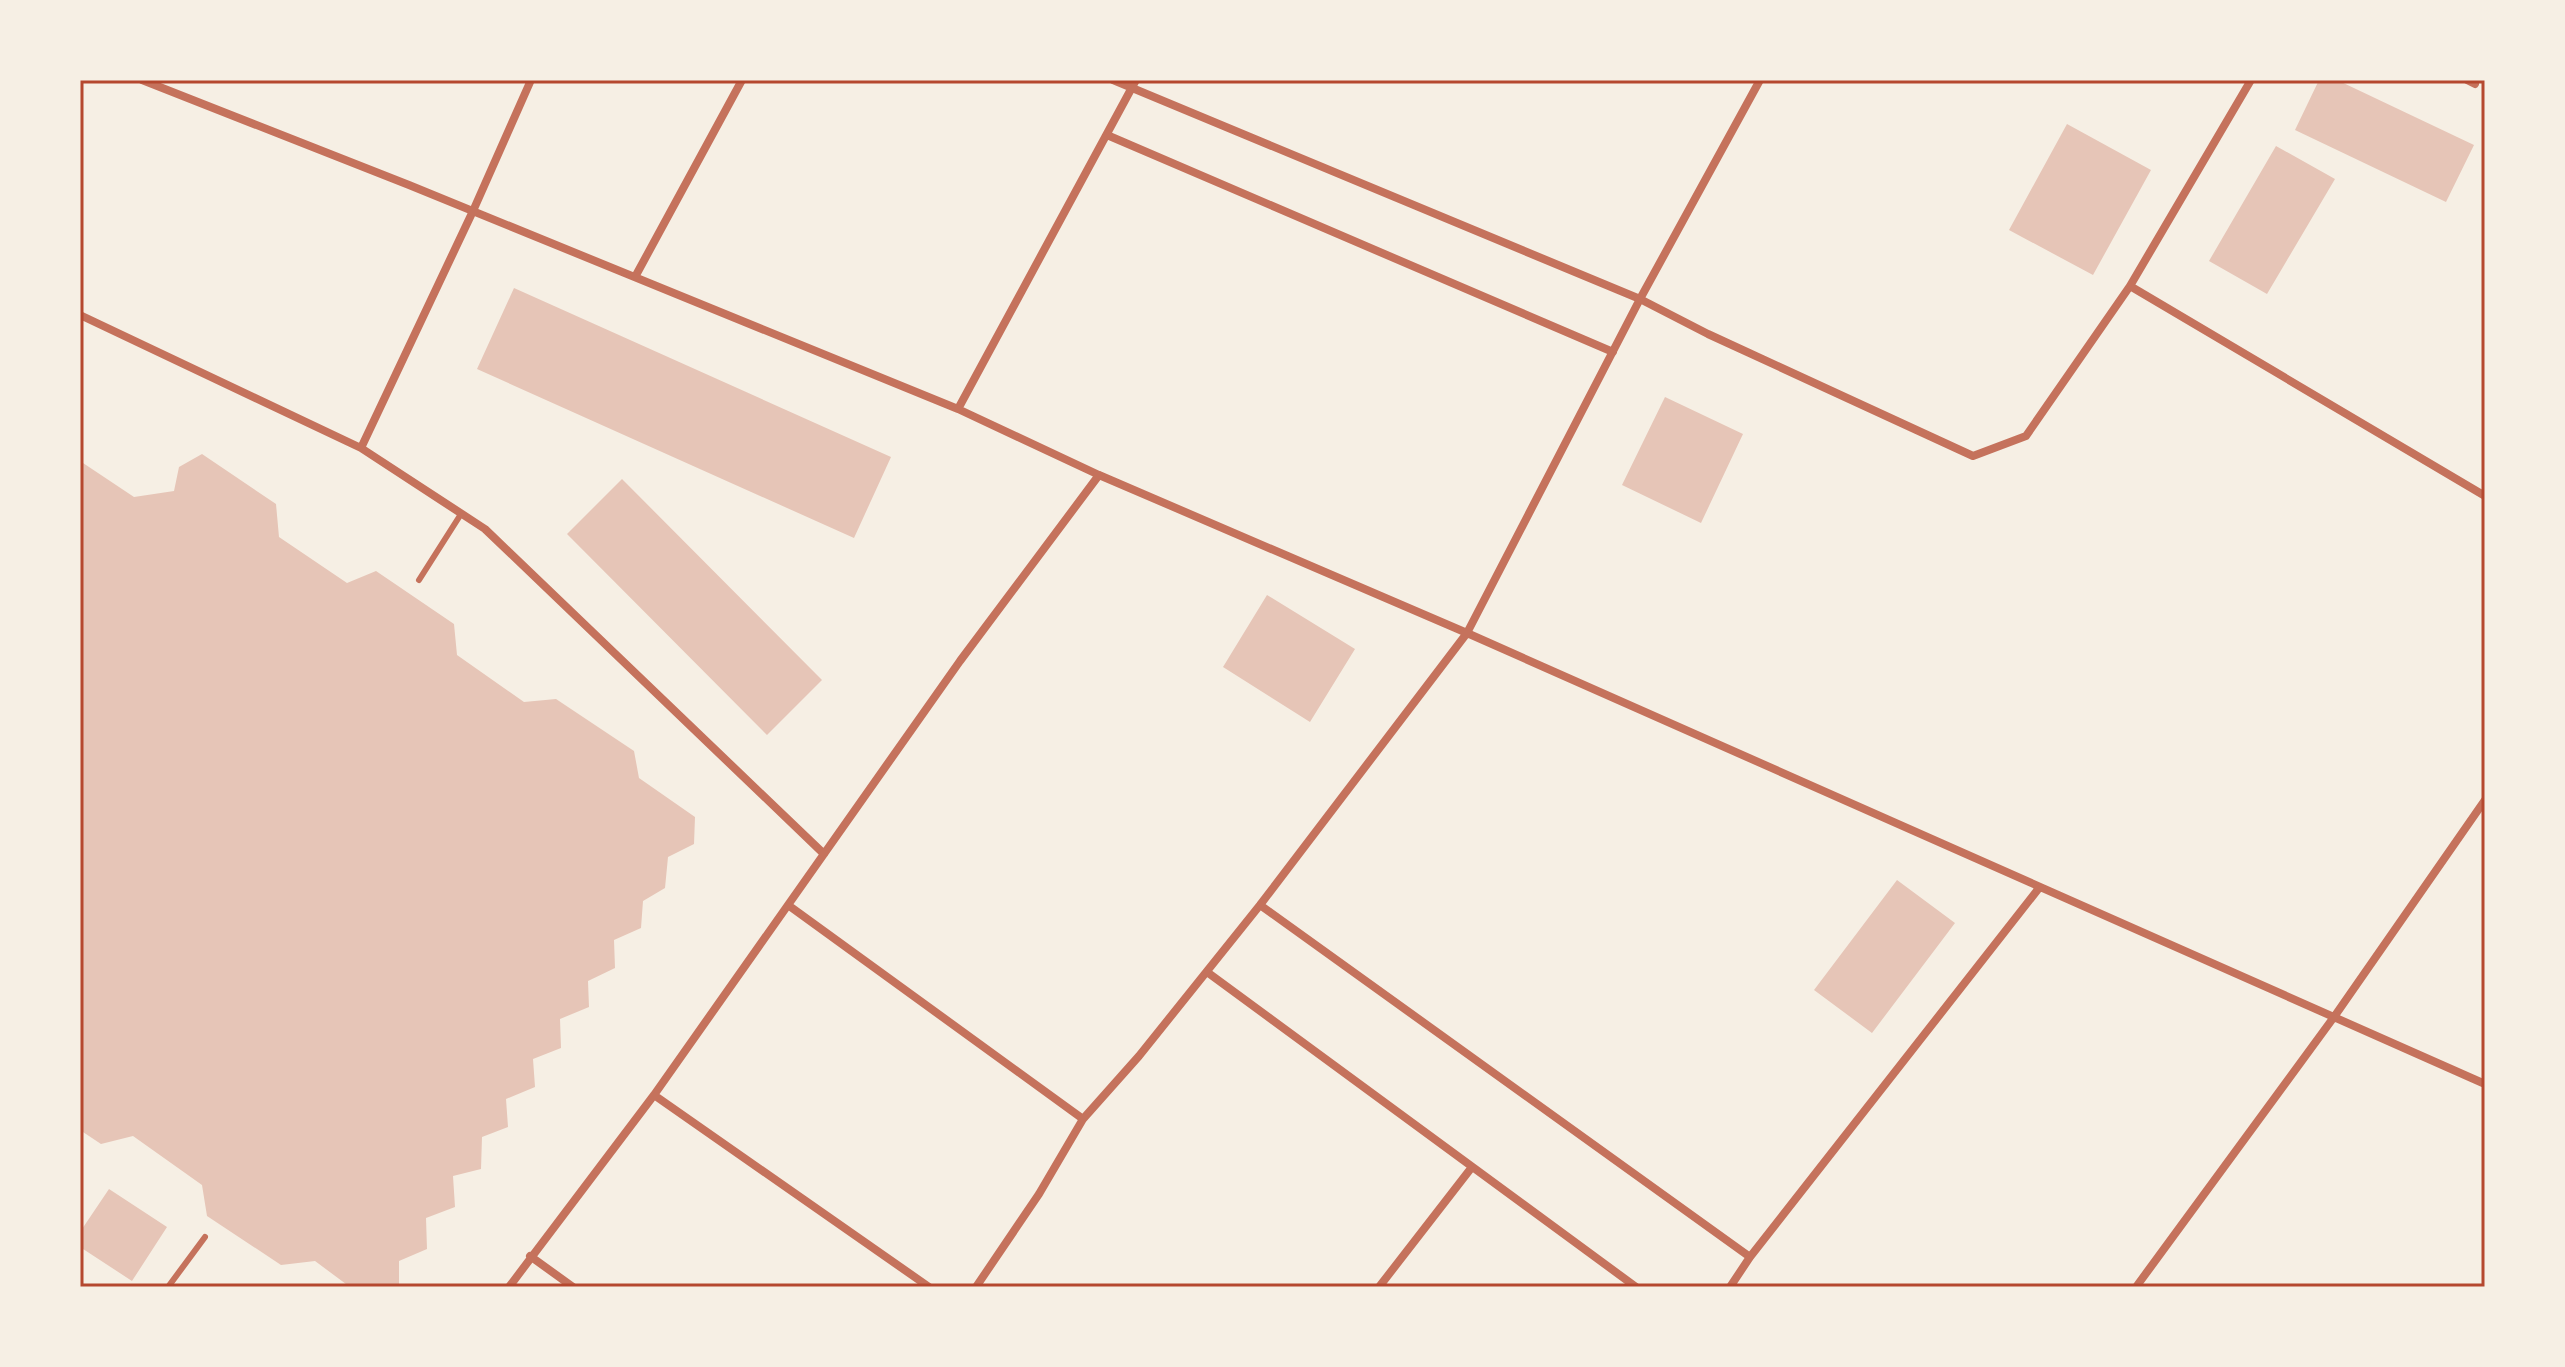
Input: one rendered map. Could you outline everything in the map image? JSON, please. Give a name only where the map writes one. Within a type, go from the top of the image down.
[{"type":"street","points":[[142,80],[958,409],[1099,475],[1467,633],[2485,1084]]},
{"type":"street","points":[[361,448],[531,80]]},
{"type":"street","points":[[635,277],[742,80]]},
{"type":"street","points":[[1113,80],[1133,84],[1640,299],[1708,334],[1973,456],[2026,436],[2130,286],[2251,80]]},
{"type":"street","points":[[976,1287],[1039,1194],[1083,1119],[1260,905],[1467,633],[1640,299],[1760,80]]},
{"type":"street","points":[[958,409],[1133,84]]},
{"type":"street","points":[[1107,135],[1613,352]]},
{"type":"street","points":[[2130,286],[2485,496]]},
{"type":"street","points":[[80,315],[361,448],[485,529],[824,854]]},
{"type":"street","points":[[509,1287],[654,1095],[960,661],[1099,475]]},
{"type":"street","points":[[2136,1287],[2334,1017],[2485,800]]},
{"type":"street","points":[[1730,1287],[1750,1257],[2039,888]]},
{"type":"street","points":[[788,905],[1083,1119]]},
{"type":"street","points":[[1260,905],[1750,1257]]},
{"type":"street","points":[[1207,972],[1636,1287]]},
{"type":"street","points":[[654,1095],[929,1287]]},
{"type":"street","points":[[1379,1287],[1472,1167]]},
{"type":"street","points":[[530,1256],[573,1287]]},
{"type":"lane","points":[[419,580],[461,514]]},
{"type":"lane","points":[[168,1287],[205,1237]]},
{"type":"building","points":[[2319,80],[2337,80],[2474,145],[2446,202],[2295,130]]},
{"type":"building","points":[[2067,124],[2151,170],[2093,275],[2009,230]]},
{"type":"building","points":[[2276,146],[2335,179],[2267,294],[2209,261]]},
{"type":"building","points":[[514,288],[891,457],[854,538],[477,369]]},
{"type":"building","points":[[1665,397],[1743,434],[1701,523],[1622,485]]},
{"type":"building","points":[[202,454],[276,504],[279,537],[347,583],[376,571],[454,624],[457,655],[524,702],[556,699],[634,751],[639,778],[695,817],[694,844],[668,857],[665,888],[643,901],[641,928],[614,940],[615,968],[588,981],[589,1007],[560,1019],[561,1048],[533,1059],[535,1087],[506,1099],[508,1127],[482,1137],[481,1169],[453,1176],[455,1207],[426,1218],[427,1249],[399,1261],[399,1287],[350,1287],[315,1261],[281,1265],[207,1216],[202,1185],[133,1136],[101,1144],[80,1130],[80,461],[134,497],[174,491],[179,467]]},
{"type":"building","points":[[622,479],[822,680],[767,735],[567,534]]},
{"type":"building","points":[[1267,595],[1355,649],[1310,722],[1223,667]]},
{"type":"building","points":[[1897,880],[1955,923],[1872,1033],[1814,990]]},
{"type":"building","points":[[109,1189],[167,1227],[132,1281],[80,1247],[80,1232]]}]
